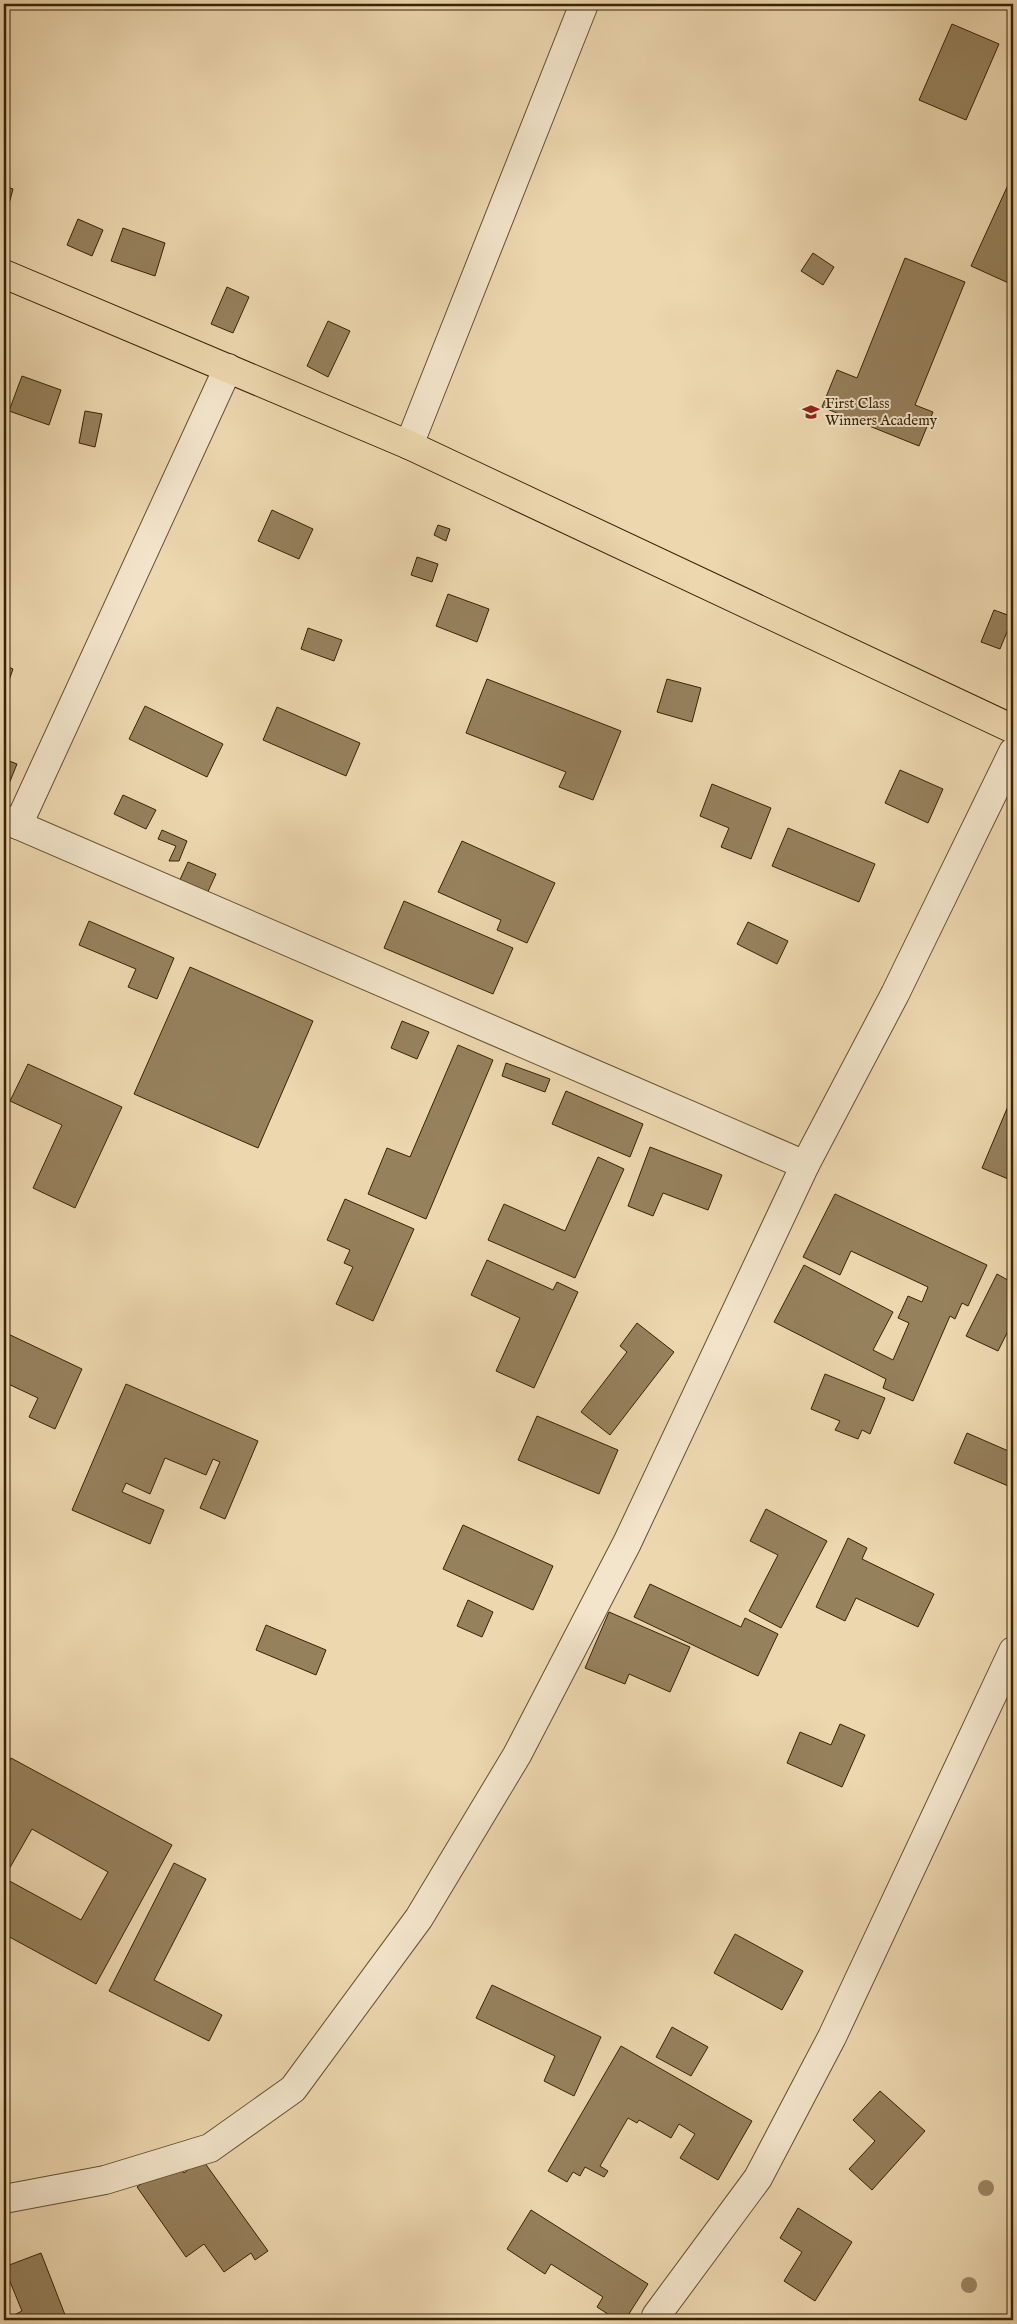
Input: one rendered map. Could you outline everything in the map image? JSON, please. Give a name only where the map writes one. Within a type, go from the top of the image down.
[{"type":"main road","points":[[4,274],[409,446],[1013,729]]},
{"type":"street","points":[[409,446],[584,4]]},
{"type":"street","points":[[228,368],[11,822],[805,1165]]},
{"type":"street","points":[[4,2199],[105,2180],[210,2148],[293,2089],[419,1918],[517,1754],[627,1543],[805,1165],[895,994],[1013,752]]},
{"type":"street","points":[[656,2320],[656,2316],[758,2178],[832,2037],[1013,1651]]},
{"type":"building","points":[[952,24],[999,44],[966,120],[919,100]]},
{"type":"building","points":[[1013,174],[1013,285],[971,266]]},
{"type":"building","points":[[4,186],[13,189],[9,204],[4,203]]},
{"type":"building","points":[[78,219],[103,230],[92,256],[67,245]]},
{"type":"building","points":[[123,228],[165,243],[155,276],[111,261]]},
{"type":"building","points":[[813,253],[834,267],[823,285],[801,271]]},
{"type":"building","points":[[905,258],[965,282],[915,405],[933,412],[919,446],[822,407],[837,370],[857,378]]},
{"type":"building","points":[[227,287],[249,297],[233,333],[211,324]]},
{"type":"building","points":[[328,321],[350,331],[328,377],[307,366]]},
{"type":"building","points":[[22,376],[61,390],[49,425],[9,411]]},
{"type":"building","points":[[85,411],[102,414],[95,447],[79,443]]},
{"type":"building","points":[[272,510],[313,529],[299,559],[258,541]]},
{"type":"building","points":[[438,525],[450,529],[446,541],[434,535]]},
{"type":"building","points":[[417,557],[438,564],[432,582],[411,575]]},
{"type":"building","points":[[448,594],[489,609],[477,642],[436,626]]},
{"type":"building","points":[[994,610],[1013,617],[1000,649],[981,642]]},
{"type":"building","points":[[308,628],[342,640],[334,661],[301,649]]},
{"type":"building","points":[[4,665],[13,669],[7,686],[4,685]]},
{"type":"building","points":[[487,679],[621,731],[593,800],[559,787],[566,772],[466,733]]},
{"type":"building","points":[[667,679],[701,688],[692,722],[657,712]]},
{"type":"building","points":[[145,706],[223,744],[207,777],[129,739]]},
{"type":"building","points":[[277,707],[360,743],[346,776],[263,740]]},
{"type":"building","points":[[4,759],[17,764],[4,796]]},
{"type":"building","points":[[900,770],[943,789],[928,823],[885,803]]},
{"type":"building","points":[[712,784],[771,808],[751,859],[721,847],[729,828],[700,816]]},
{"type":"building","points":[[123,795],[156,810],[146,829],[114,814]]},
{"type":"building","points":[[788,828],[875,864],[859,902],[772,866]]},
{"type":"building","points":[[162,830],[187,841],[179,861],[169,861],[176,846],[158,839]]},
{"type":"building","points":[[462,841],[555,883],[527,943],[497,930],[501,920],[438,892]]},
{"type":"building","points":[[188,862],[216,874],[206,896],[178,884]]},
{"type":"building","points":[[404,901],[513,948],[493,994],[384,948]]},
{"type":"building","points":[[89,921],[174,958],[157,999],[128,987],[136,969],[79,945]]},
{"type":"building","points":[[748,922],[788,941],[777,964],[737,944]]},
{"type":"building","points":[[190,967],[313,1021],[258,1148],[134,1094]]},
{"type":"building","points":[[402,1021],[429,1032],[417,1059],[391,1048]]},
{"type":"building","points":[[458,1045],[493,1060],[426,1219],[368,1194],[387,1148],[410,1157]]},
{"type":"building","points":[[506,1063],[550,1079],[545,1092],[502,1076]]},
{"type":"building","points":[[28,1064],[122,1107],[75,1208],[33,1188],[62,1125],[10,1101]]},
{"type":"building","points":[[566,1091],[643,1124],[630,1157],[552,1124]]},
{"type":"building","points":[[1011,1099],[1013,1100],[1013,1181],[982,1168]]},
{"type":"building","points":[[650,1147],[722,1175],[708,1210],[663,1193],[653,1216],[628,1206]]},
{"type":"building","points":[[598,1157],[624,1169],[575,1278],[488,1240],[504,1204],[565,1231]]},
{"type":"building","points":[[835,1194],[987,1265],[968,1306],[962,1303],[955,1319],[950,1316],[913,1401],[883,1388],[886,1379],[774,1322],[804,1265],[893,1312],[873,1350],[893,1360],[909,1323],[898,1318],[908,1296],[922,1302],[928,1287],[851,1251],[840,1275],[803,1257]]},
{"type":"building","points":[[345,1199],[414,1229],[373,1321],[336,1304],[353,1267],[344,1263],[350,1250],[327,1240]]},
{"type":"building","points":[[487,1260],[553,1290],[557,1282],[578,1292],[534,1388],[496,1371],[520,1318],[471,1295]]},
{"type":"building","points":[[997,1274],[1013,1283],[1013,1331],[1009,1329],[998,1351],[966,1336]]},
{"type":"building","points":[[637,1323],[674,1352],[610,1435],[581,1412],[627,1352],[620,1346]]},
{"type":"building","points":[[4,1332],[82,1369],[55,1429],[29,1417],[38,1398],[4,1382]]},
{"type":"building","points":[[825,1374],[885,1398],[870,1434],[862,1430],[858,1439],[835,1430],[840,1421],[811,1409]]},
{"type":"building","points":[[126,1384],[258,1441],[225,1519],[200,1508],[220,1462],[213,1459],[206,1475],[165,1458],[150,1494],[126,1483],[122,1492],[164,1510],[150,1544],[72,1510]]},
{"type":"building","points":[[537,1416],[618,1450],[599,1494],[518,1460]]},
{"type":"building","points":[[967,1433],[1013,1453],[1013,1488],[954,1463]]},
{"type":"building","points":[[766,1509],[827,1541],[781,1628],[749,1611],[778,1555],[750,1541]]},
{"type":"building","points":[[463,1525],[553,1566],[533,1610],[443,1569]]},
{"type":"building","points":[[848,1538],[867,1548],[862,1559],[934,1594],[918,1627],[856,1598],[845,1621],[816,1607]]},
{"type":"building","points":[[650,1584],[741,1627],[745,1618],[778,1634],[758,1676],[634,1617]]},
{"type":"building","points":[[468,1600],[493,1612],[482,1637],[457,1626]]},
{"type":"building","points":[[609,1612],[690,1647],[670,1692],[629,1674],[625,1684],[585,1668]]},
{"type":"building","points":[[266,1625],[326,1650],[316,1675],[256,1650]]},
{"type":"building","points":[[840,1724],[865,1735],[842,1787],[787,1763],[800,1732],[831,1745]]},
{"type":"building","points":[[11,1758],[172,1845],[96,1984],[4,1934],[4,1878],[4,1772]],"holes":[[[32,1829],[108,1872],[81,1920],[4,1878]]]},
{"type":"building","points":[[174,1863],[206,1879],[154,1980],[222,2015],[209,2041],[109,1991]]},
{"type":"building","points":[[735,1934],[803,1971],[782,2010],[714,1973]]},
{"type":"building","points":[[492,1985],[601,2037],[574,2096],[544,2081],[555,2056],[476,2018]]},
{"type":"building","points":[[672,2027],[708,2047],[691,2076],[656,2057]]},
{"type":"building","points":[[621,2046],[752,2121],[718,2180],[680,2158],[695,2134],[679,2124],[671,2138],[639,2120],[637,2123],[628,2118],[600,2166],[608,2171],[604,2177],[585,2167],[580,2176],[573,2172],[567,2182],[548,2171]]},
{"type":"building","points":[[880,2091],[925,2131],[872,2190],[849,2169],[875,2141],[853,2120]]},
{"type":"building","points":[[202,2159],[268,2251],[255,2260],[251,2253],[224,2272],[204,2244],[186,2257],[137,2187],[175,2160],[184,2173]]},
{"type":"building","points":[[798,2208],[852,2242],[815,2301],[784,2281],[802,2252],[780,2238]]},
{"type":"building","points":[[531,2210],[648,2284],[625,2320],[617,2320],[597,2307],[603,2297],[551,2264],[545,2274],[507,2249]]},
{"type":"building","points":[[41,2253],[67,2320],[4,2320],[22,2311],[4,2267]]},
{"type":"building","points":[[336,2314],[340,2320],[326,2320]]},
{"type":"place","name":"First Class Winners Academy","points":[[811,412]]}]
